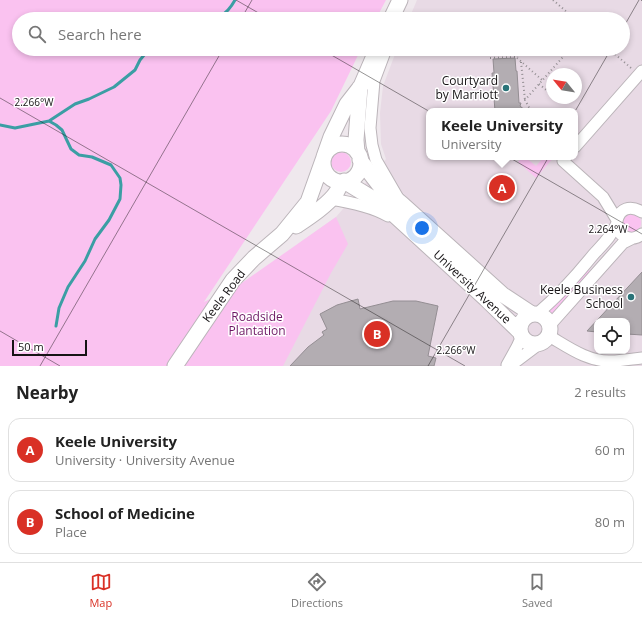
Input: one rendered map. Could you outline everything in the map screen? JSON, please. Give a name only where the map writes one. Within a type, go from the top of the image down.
[{"type":"main road","points":[[395,12],[400,0]]},
{"type":"main road","points":[[282,234],[308,202],[331,136],[347,104],[361,86],[374,56]]},
{"type":"main road","points":[[282,234],[307,218],[336,193],[343,182],[352,178],[356,174],[360,165],[356,140],[361,86]]},
{"type":"main road","points":[[343,182],[334,180],[325,172],[323,166],[324,157],[333,146],[343,144],[353,148],[359,156]]},
{"type":"main road","name":"University Avenue","points":[[359,156],[380,186],[401,203],[503,295],[535,313]]},
{"type":"main road","name":"University Avenue","points":[[343,182],[375,200],[391,212],[486,299],[521,334]]},
{"type":"main road","name":"Keele Road","points":[[175,366],[233,280],[254,258],[282,234]]},
{"type":"main road","points":[[535,313],[544,316],[548,320],[546,335],[528,343],[521,334],[520,326],[522,320],[526,316],[535,313]]},
{"type":"street","name":"University Avenue","points":[[383,56],[374,81],[370,128],[372,145],[376,160],[401,203]]},
{"type":"street","points":[[578,144],[640,73]]},
{"type":"street","points":[[565,160],[603,197],[617,221],[618,229],[622,234],[627,238],[638,238]]},
{"type":"street","points":[[603,197],[637,208]]},
{"type":"street","name":"University Avenue","points":[[330,199],[353,203],[380,211],[406,226]]},
{"type":"street","points":[[535,313],[553,300],[614,232],[620,213],[637,208]]},
{"type":"street","points":[[509,366],[546,335],[623,244],[638,238]]},
{"type":"street","points":[[509,366],[521,334]]},
{"type":"street","points":[[546,335],[586,357],[598,360],[610,362],[642,358]]},
{"type":"path","points":[[553,0],[567,12]]},
{"type":"path","points":[[525,100],[564,56]]},
{"type":"path","points":[[618,56],[640,73]]},
{"type":"path","points":[[490,58],[516,57],[542,80]]},
{"type":"path","points":[[521,62],[525,100],[530,108]]},
{"type":"path","points":[[539,84],[546,90]]},
{"type":"shaded area","points":[[417,0],[642,0],[642,366],[185,366],[298,244],[336,217],[386,159],[381,144],[380,113],[383,86],[394,56],[630,56],[630,12],[412,12]]},
{"type":"green space","name":"Roadside Plantation","points":[[0,0],[386,0],[380,12],[12,12],[12,56],[358,56],[331,111],[204,302],[239,285],[336,217],[348,244],[331,273],[283,366],[0,366]]},
{"type":"green space","points":[[341,152],[348,155],[351,162],[348,169],[341,172],[334,169],[331,162],[334,155]]},
{"type":"green space","points":[[520,160],[529,160],[536,166],[541,160],[551,160],[536,178],[518,162]]},
{"type":"green space","points":[[632,214],[638,217],[641,223],[638,229],[632,232],[626,229],[623,223],[626,217]]},
{"type":"green space","points":[[588,270],[590,272],[554,311],[552,316],[548,311],[552,309]]},
{"type":"building","name":"Courtyard by Marriott","points":[[515,58],[519,103],[521,103],[520,106],[522,108],[495,108],[492,73],[494,73],[493,59]]},
{"type":"building","name":"Keele Business School","points":[[642,272],[642,335],[630,334],[630,318],[599,318]]},
{"type":"building","points":[[358,299],[360,309],[393,301],[416,301],[438,306],[428,356],[436,358],[434,366],[290,366],[308,347],[324,335],[322,332],[327,329],[320,314],[337,305]]},
{"type":"building","name":"Keele Business School","points":[[594,323],[594,332],[587,331]]},
{"type":"waterway","points":[[226,12],[235,0]]},
{"type":"waterway","points":[[0,125],[15,128],[49,121],[75,104],[114,87],[135,70],[143,56]]},
{"type":"waterway","points":[[49,121],[62,130],[71,149],[79,155],[92,157],[111,165],[120,178],[121,185],[120,199],[109,220],[95,239],[85,261],[68,287],[59,308],[56,326]]},
{"type":"place","name":"Courtyard by Marriott","points":[[506,88]]},
{"type":"place","name":"Keele University","points":[[502,188]]},
{"type":"place","name":"Keele Business School","points":[[631,297]]},
{"type":"place","name":"School of Medicine","points":[[377,334]]}]
